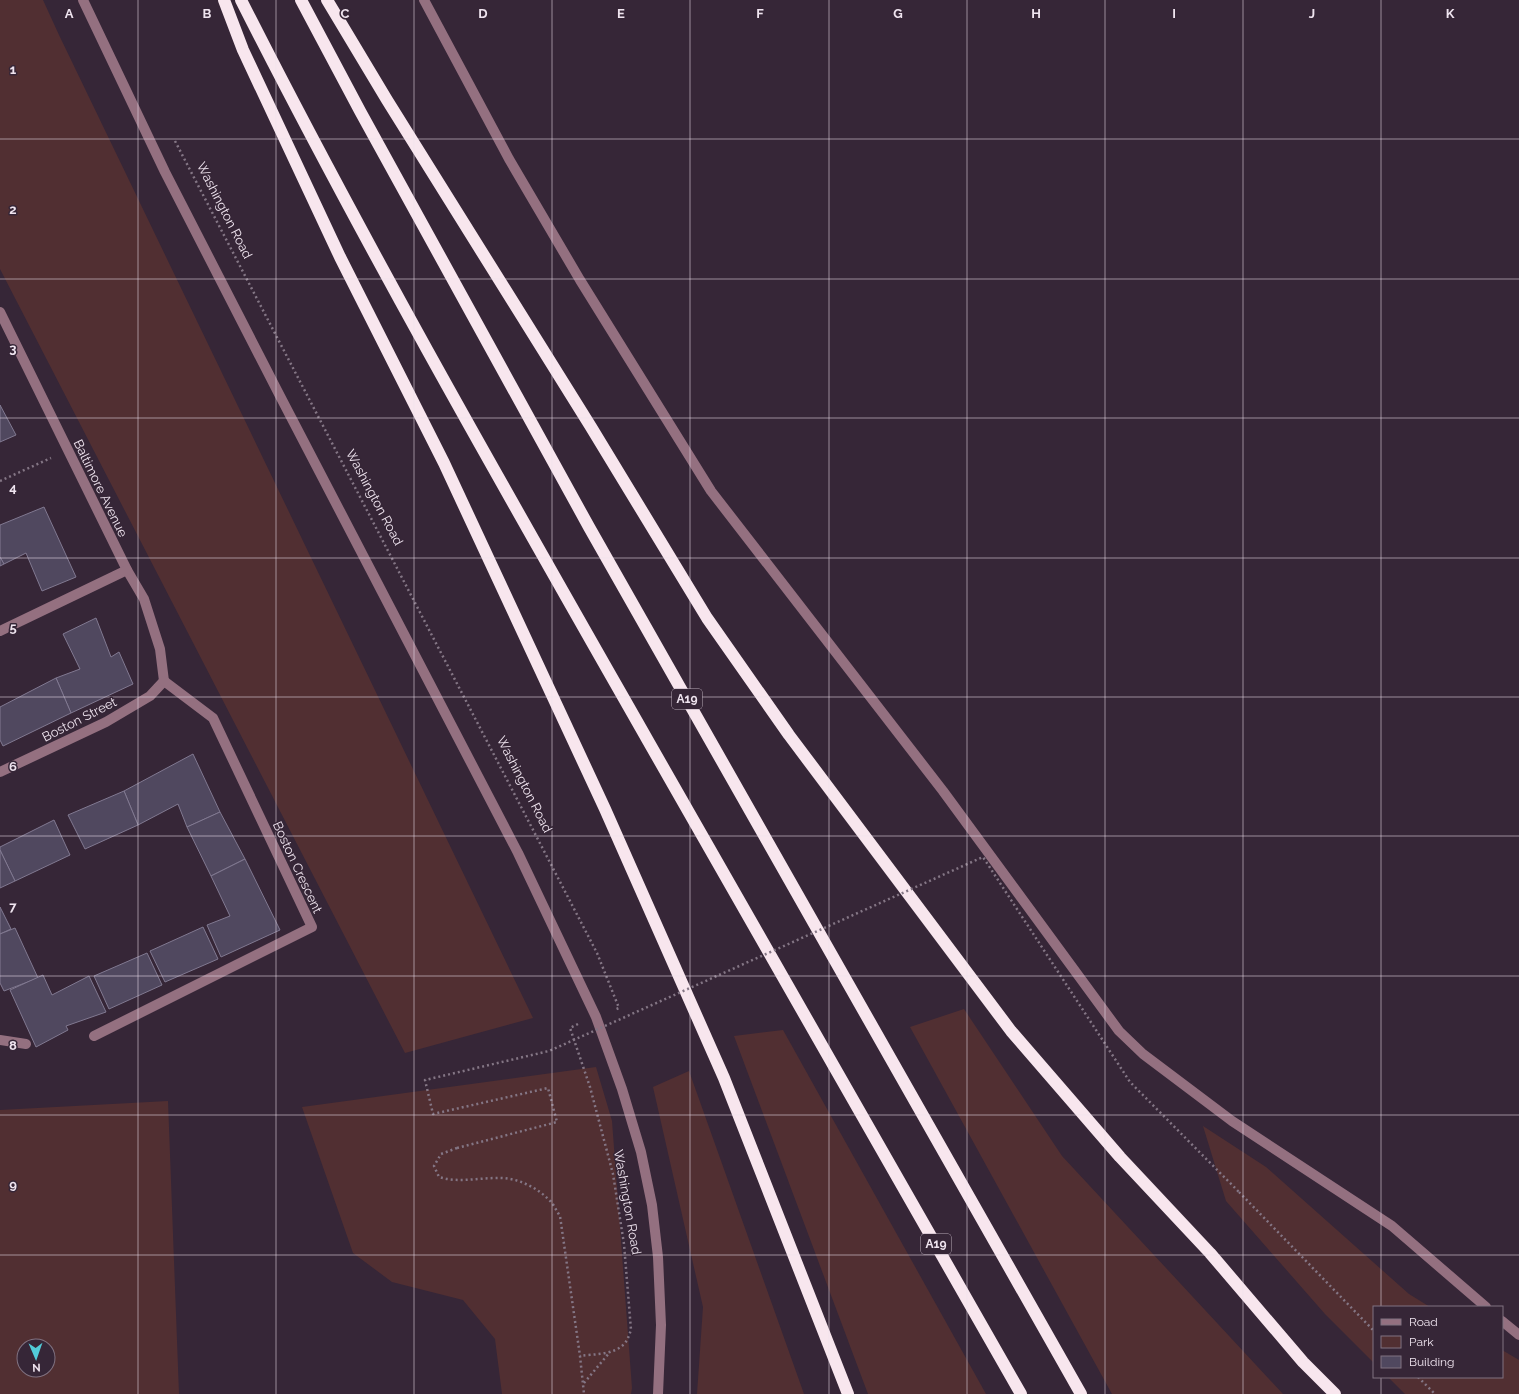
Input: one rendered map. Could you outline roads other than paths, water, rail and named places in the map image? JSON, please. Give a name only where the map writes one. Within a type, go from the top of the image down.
[{"type":"highway","points":[[224,0],[243,50],[340,257],[444,463],[605,809],[724,1078],[848,1394]]},
{"type":"highway","name":"A19","points":[[242,0],[275,66],[412,322],[569,601],[1021,1394]]},
{"type":"highway","name":"A19","points":[[301,0],[360,111],[589,527],[1080,1394]]},
{"type":"highway","points":[[327,0],[387,100],[708,618],[789,735],[1011,1031],[1120,1157],[1210,1253],[1303,1362],[1335,1394]]},
{"type":"street","name":"Washington Road","points":[[83,0],[165,172],[518,852],[596,1017],[622,1089],[641,1152],[652,1205],[658,1257],[661,1325],[658,1394]]},
{"type":"street","points":[[424,0],[509,158],[580,280],[711,491],[943,791],[1119,1031],[1143,1054],[1232,1121],[1392,1226],[1485,1306]]},
{"type":"street","name":"Baltimore Avenue","points":[[0,312],[4,328],[68,450],[127,570],[144,599],[160,649],[164,681]]},
{"type":"street","points":[[0,631],[127,570]]},
{"type":"street","name":"Boston Street","points":[[0,772],[106,722],[150,696],[164,681]]},
{"type":"street","name":"Boston Crescent","points":[[94,1036],[312,927],[213,718],[164,681]]},
{"type":"street","points":[[0,1040],[26,1044]]},
{"type":"street","points":[[1503,1322],[1519,1335]]}]
